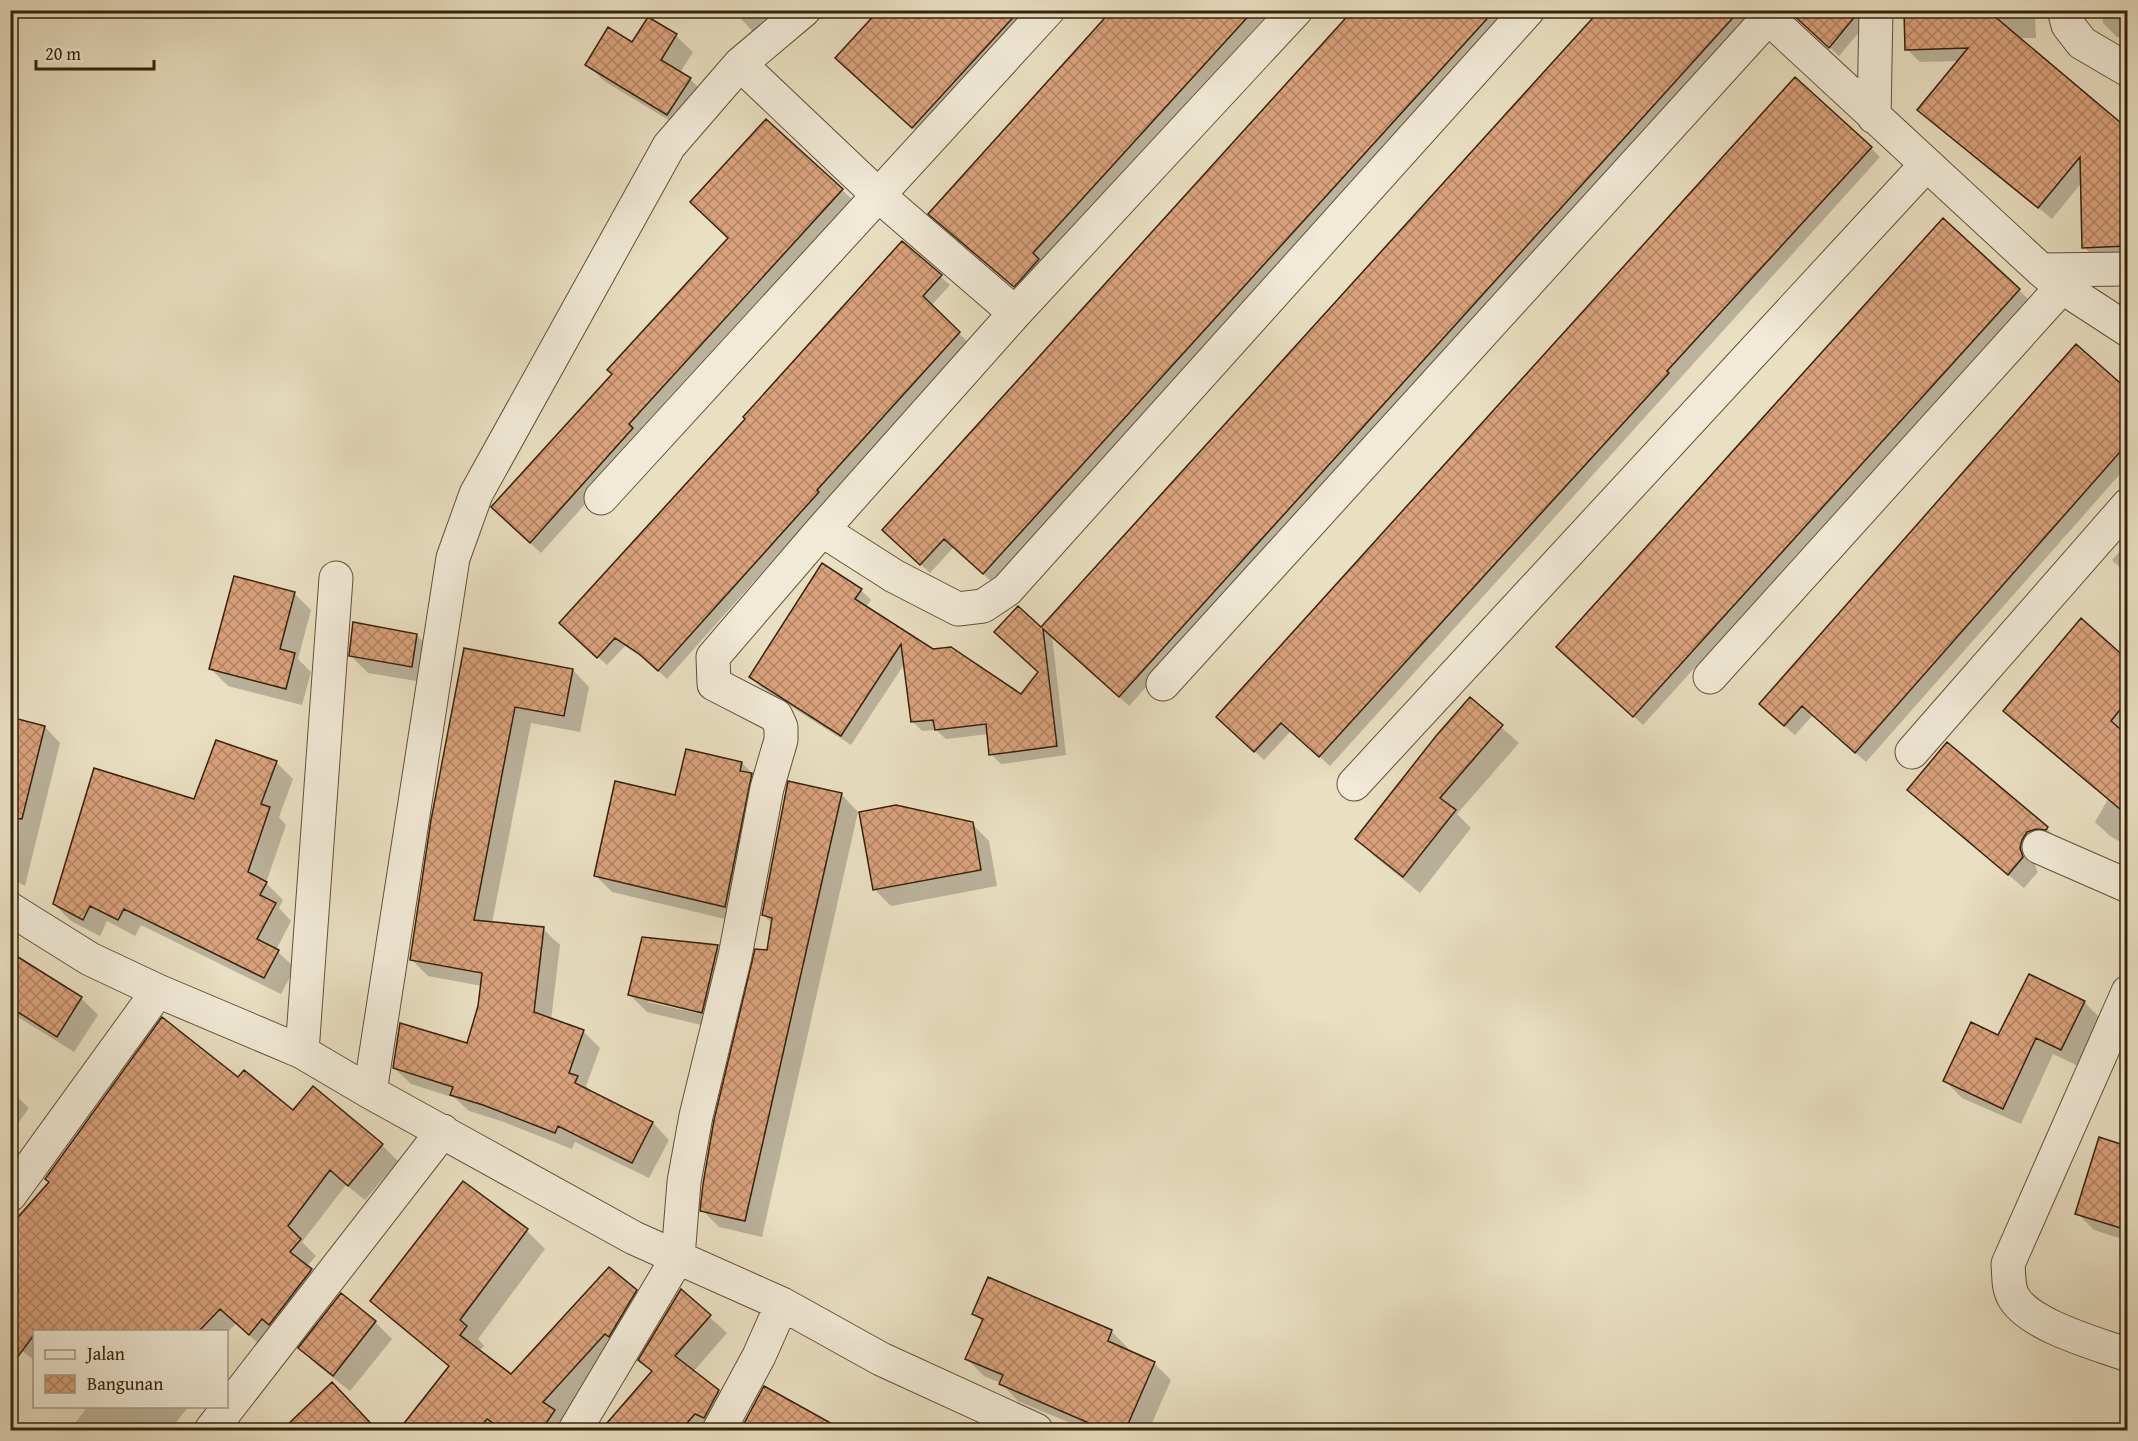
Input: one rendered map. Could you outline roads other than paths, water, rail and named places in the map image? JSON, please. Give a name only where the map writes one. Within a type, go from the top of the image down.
[{"type":"street","points":[[370,1092],[453,558],[476,494],[669,146],[740,64],[804,10]]},
{"type":"street","points":[[601,498],[1048,10]]},
{"type":"street","points":[[575,1431],[678,1257],[684,1182],[696,1116],[735,957],[767,788],[781,740],[781,727],[776,716],[714,684],[713,657],[1015,312],[1296,10]]},
{"type":"street","points":[[822,530],[894,576],[958,609],[983,606],[1007,590],[1528,10]]},
{"type":"street","points":[[1874,117],[1876,10]]},
{"type":"street","points":[[2064,10],[2068,26],[2082,43],[2127,70]]},
{"type":"street","points":[[1163,684],[1773,16],[1874,117],[2051,279],[2127,330]]},
{"type":"street","points":[[740,64],[878,195],[1015,312]]},
{"type":"street","points":[[1354,784],[1926,165]]},
{"type":"street","points":[[1710,677],[2051,279],[2127,268]]},
{"type":"street","points":[[1912,752],[2127,505]]},
{"type":"street","points":[[302,1052],[336,578]]},
{"type":"street","points":[[2039,847],[2127,886]]},
{"type":"street","points":[[10,909],[90,959],[158,991],[302,1052],[625,1233],[782,1304],[881,1359],[1036,1431]]},
{"type":"street","points":[[10,1195],[158,991]]},
{"type":"street","points":[[2127,992],[2008,1264],[2010,1289],[2014,1299],[2028,1313],[2044,1324],[2127,1355]]},
{"type":"street","points":[[214,1429],[443,1131]]},
{"type":"street","points":[[719,1431],[759,1356],[782,1304]]}]
